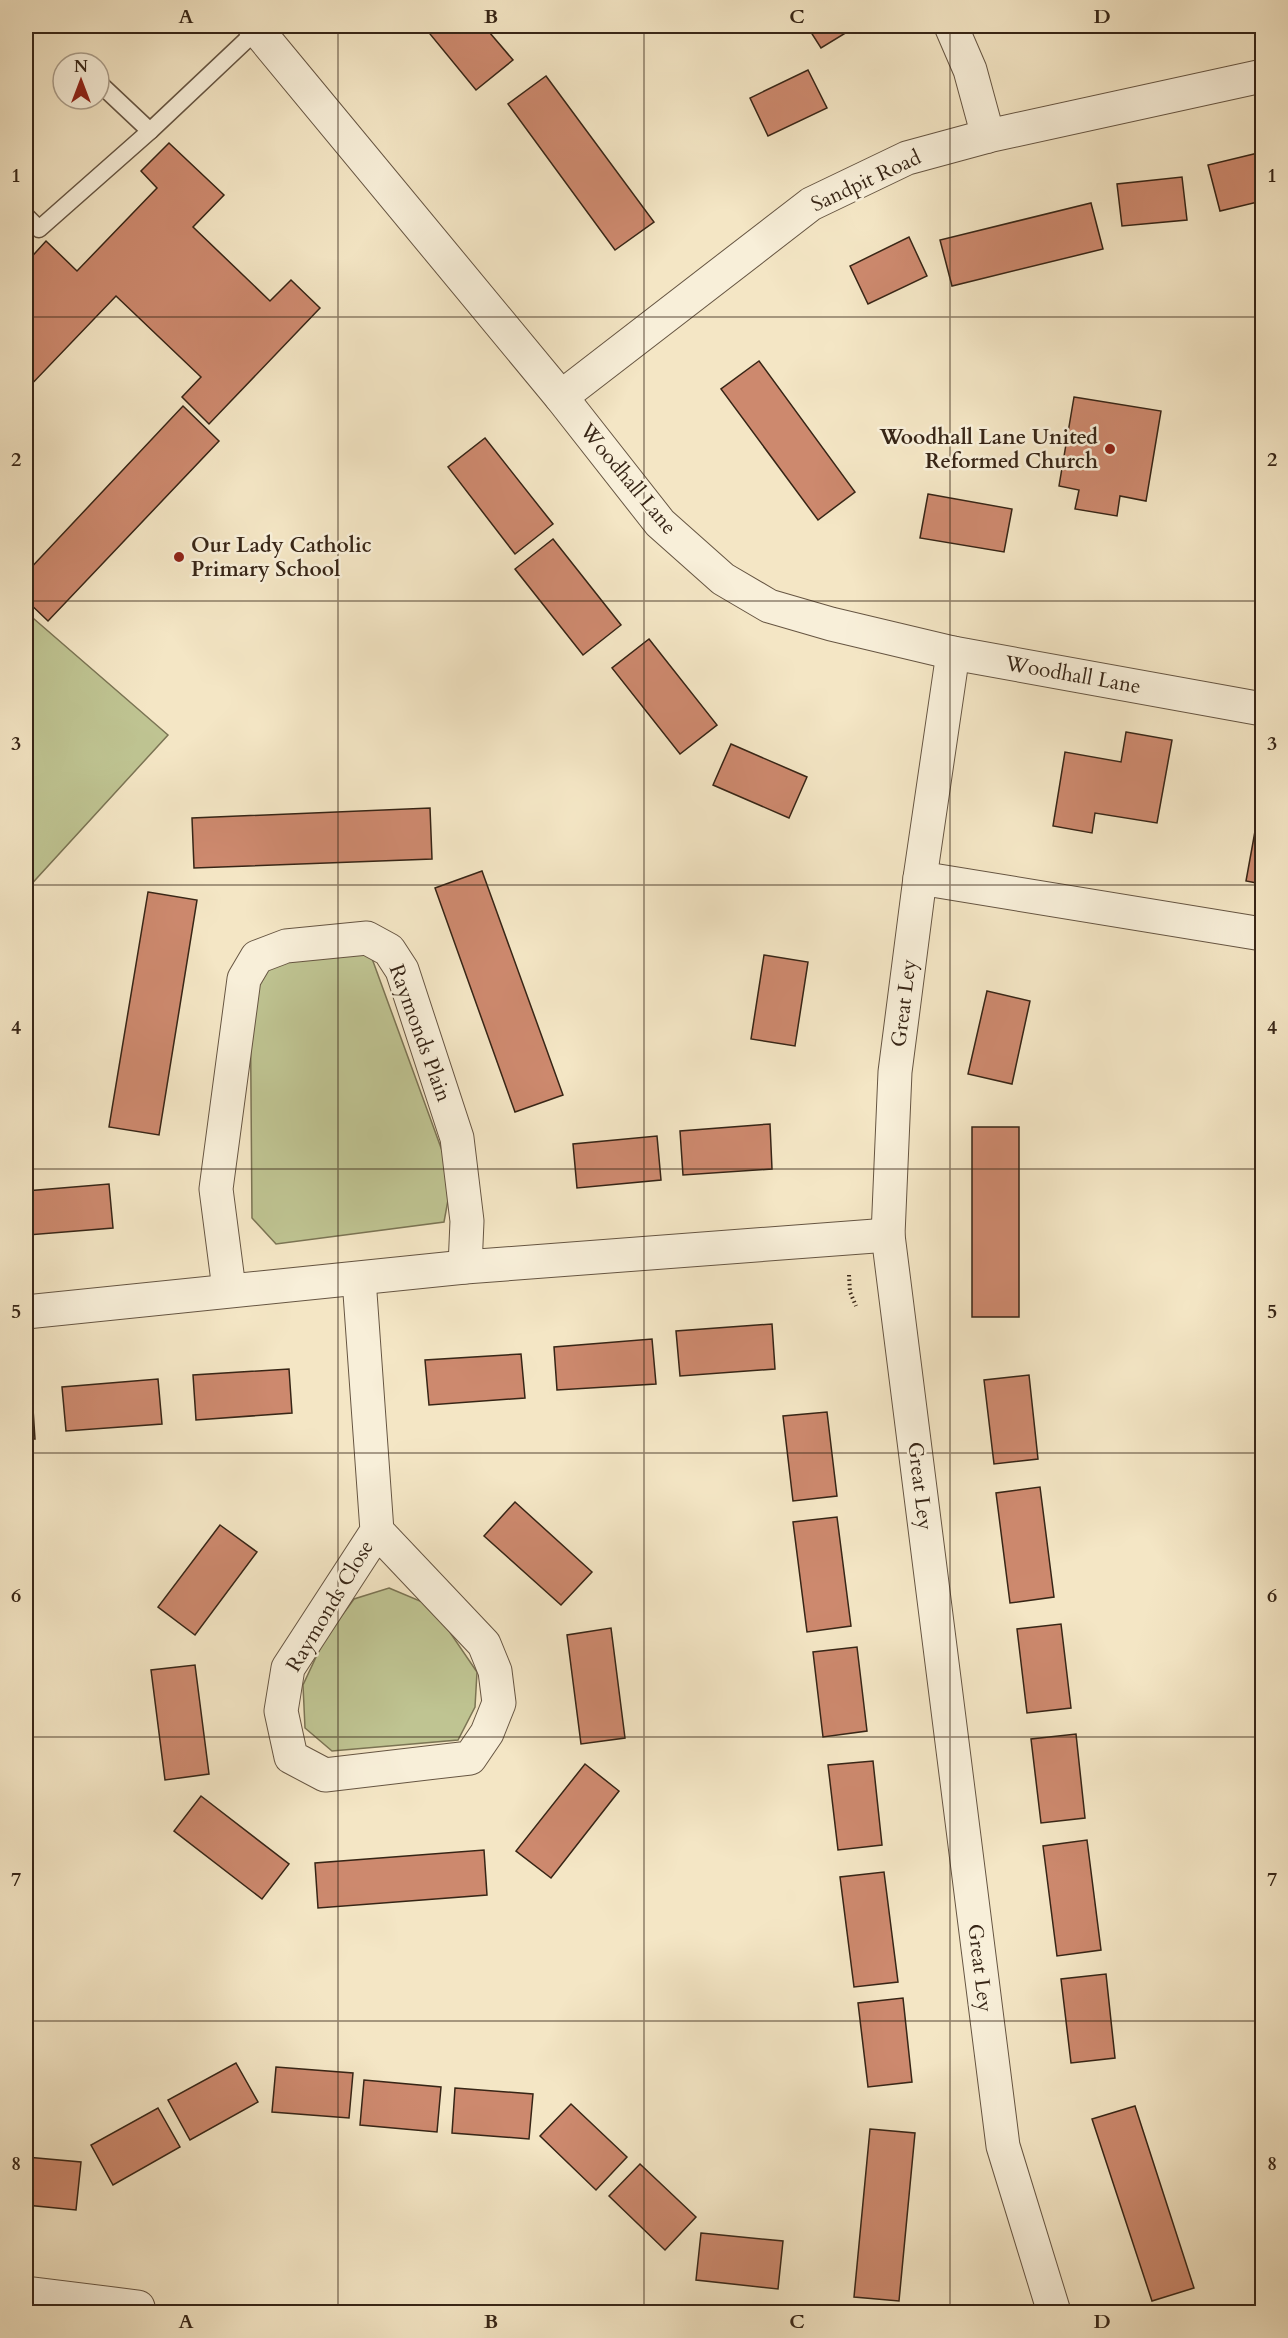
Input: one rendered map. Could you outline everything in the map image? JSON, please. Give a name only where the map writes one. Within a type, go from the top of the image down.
[{"type":"street","points":[[951,26],[970,70],[988,136]]},
{"type":"street","name":"Woodhall Lane","points":[[255,28],[561,397],[660,523],[723,579],[769,606],[831,624],[953,653],[1263,709]]},
{"type":"street","name":"Sandpit Road","points":[[561,397],[811,204],[907,158],[988,136],[1263,76]]},
{"type":"street","name":"Great Ley","points":[[953,653],[920,878],[895,1072],[888,1235],[1003,2146],[1054,2313]]},
{"type":"street","points":[[920,878],[1263,934]]},
{"type":"street","name":"Raymonds Plain","points":[[229,1290],[216,1189],[244,979],[257,957],[286,946],[367,938],[389,950],[402,970],[457,1138],[467,1221],[465,1267]]},
{"type":"street","points":[[26,1312],[465,1267],[888,1235]]},
{"type":"street","name":"Raymonds Close","points":[[359,1279],[377,1531],[288,1668],[281,1711],[291,1756],[325,1775],[471,1758],[487,1733],[499,1703],[495,1671],[484,1644],[377,1531]]},
{"type":"street","points":[[26,2293],[138,2307]]},
{"type":"lane","points":[[26,216],[39,229],[150,131],[255,28]]},
{"type":"lane","points":[[111,94],[150,131]]},
{"type":"green space","points":[[26,612],[168,735],[26,890]]},
{"type":"green space","points":[[370,953],[452,1178],[444,1222],[276,1244],[252,1218],[250,966]]},
{"type":"green space","points":[[389,1588],[432,1606],[477,1672],[475,1707],[458,1740],[332,1751],[305,1728],[303,1685],[324,1640],[354,1599]]},
{"type":"building","points":[[441,26],[484,26],[513,60],[476,90],[430,34]]},
{"type":"building","points":[[807,26],[857,26],[821,48]]},
{"type":"building","points":[[808,70],[827,108],[768,136],[750,98]]},
{"type":"building","points":[[546,76],[654,222],[615,250],[508,104]]},
{"type":"building","points":[[169,143],[224,195],[193,227],[270,301],[291,280],[320,308],[209,424],[182,397],[201,377],[116,296],[26,390],[26,263],[46,241],[77,271],[157,188],[141,171]]},
{"type":"building","points":[[1262,152],[1262,201],[1220,211],[1208,165]]},
{"type":"building","points":[[1182,177],[1187,220],[1122,226],[1117,184]]},
{"type":"building","points":[[1091,203],[1103,249],[952,286],[940,240]]},
{"type":"building","points":[[909,237],[927,276],[868,304],[850,266]]},
{"type":"building","points":[[759,361],[855,492],[818,520],[721,389]]},
{"type":"building","name":"Woodhall Lane United Reformed Church","points":[[1074,397],[1161,411],[1146,501],[1120,496],[1117,516],[1075,509],[1079,490],[1059,486]]},
{"type":"building","points":[[183,406],[219,441],[48,621],[26,600],[26,573]]},
{"type":"building","points":[[485,438],[553,524],[515,554],[448,467]]},
{"type":"building","points":[[928,494],[1012,509],[1004,552],[920,538]]},
{"type":"building","points":[[553,539],[621,625],[583,655],[515,569]]},
{"type":"building","points":[[649,639],[717,725],[680,754],[612,668]]},
{"type":"building","points":[[1126,732],[1172,740],[1157,823],[1095,813],[1092,833],[1053,826],[1065,752],[1121,762]]},
{"type":"building","points":[[731,744],[807,777],[789,818],[713,785]]},
{"type":"building","points":[[1262,798],[1262,884],[1246,881]]},
{"type":"building","points":[[430,808],[432,859],[194,868],[192,818]]},
{"type":"building","points":[[482,871],[563,1095],[515,1112],[435,888]]},
{"type":"building","points":[[148,892],[197,900],[159,1135],[109,1127]]},
{"type":"building","points":[[764,955],[808,962],[795,1046],[751,1039]]},
{"type":"building","points":[[987,991],[1030,1001],[1012,1084],[968,1074]]},
{"type":"building","points":[[770,1124],[772,1169],[683,1175],[680,1131]]},
{"type":"building","points":[[972,1127],[1019,1127],[1019,1317],[972,1317]]},
{"type":"building","points":[[657,1136],[661,1180],[577,1188],[573,1144]]},
{"type":"building","points":[[109,1184],[113,1228],[28,1235],[26,1191]]},
{"type":"building","points":[[772,1324],[775,1369],[680,1376],[676,1331]]},
{"type":"building","points":[[652,1339],[656,1384],[557,1390],[554,1347]]},
{"type":"building","points":[[521,1354],[525,1398],[429,1405],[425,1360]]},
{"type":"building","points":[[289,1369],[292,1413],[196,1420],[193,1375]]},
{"type":"building","points":[[1029,1375],[1038,1459],[994,1464],[984,1380]]},
{"type":"building","points":[[158,1379],[162,1424],[66,1431],[62,1387]]},
{"type":"building","points":[[32,1394],[35,1439],[26,1439],[26,1395]]},
{"type":"building","points":[[827,1412],[837,1496],[793,1501],[783,1416]]},
{"type":"building","points":[[1040,1487],[1054,1597],[1010,1603],[996,1493]]},
{"type":"building","points":[[515,1502],[592,1572],[561,1605],[484,1536]]},
{"type":"building","points":[[837,1517],[851,1626],[807,1632],[793,1522]]},
{"type":"building","points":[[220,1525],[257,1552],[195,1635],[158,1607]]},
{"type":"building","points":[[1061,1624],[1071,1708],[1027,1713],[1017,1629]]},
{"type":"building","points":[[611,1628],[625,1738],[581,1744],[567,1635]]},
{"type":"building","points":[[857,1647],[867,1731],[823,1737],[813,1652]]},
{"type":"building","points":[[195,1665],[209,1774],[165,1780],[151,1670]]},
{"type":"building","points":[[1076,1734],[1085,1818],[1041,1823],[1031,1739]]},
{"type":"building","points":[[873,1761],[882,1845],[838,1850],[828,1765]]},
{"type":"building","points":[[585,1764],[619,1791],[551,1878],[516,1851]]},
{"type":"building","points":[[201,1796],[289,1864],[262,1899],[174,1831]]},
{"type":"building","points":[[1087,1840],[1101,1950],[1057,1956],[1043,1846]]},
{"type":"building","points":[[484,1850],[487,1895],[318,1908],[315,1863]]},
{"type":"building","points":[[884,1872],[898,1982],[854,1987],[840,1877]]},
{"type":"building","points":[[1106,1974],[1115,2058],[1071,2063],[1061,1979]]},
{"type":"building","points":[[903,1998],[912,2082],[868,2087],[858,2003]]},
{"type":"building","points":[[236,2063],[258,2102],[190,2140],[168,2100]]},
{"type":"building","points":[[276,2067],[353,2073],[349,2118],[272,2112]]},
{"type":"building","points":[[364,2080],[441,2087],[437,2132],[360,2125]]},
{"type":"building","points":[[455,2088],[533,2094],[529,2139],[452,2133]]},
{"type":"building","points":[[571,2104],[627,2157],[596,2190],[540,2136]]},
{"type":"building","points":[[1135,2106],[1194,2288],[1152,2301],[1092,2119]]},
{"type":"building","points":[[158,2108],[180,2147],[113,2185],[91,2145]]},
{"type":"building","points":[[870,2129],[915,2133],[899,2301],[854,2297]]},
{"type":"building","points":[[26,2157],[81,2162],[76,2210],[26,2205]]},
{"type":"building","points":[[640,2164],[696,2217],[665,2250],[609,2196]]},
{"type":"building","points":[[701,2233],[783,2241],[778,2289],[696,2280]]},
{"type":"place","name":"Woodhall Lane United Reformed Church","points":[[1110,449]]},
{"type":"place","name":"Our Lady Catholic Primary School","points":[[179,557]]}]
